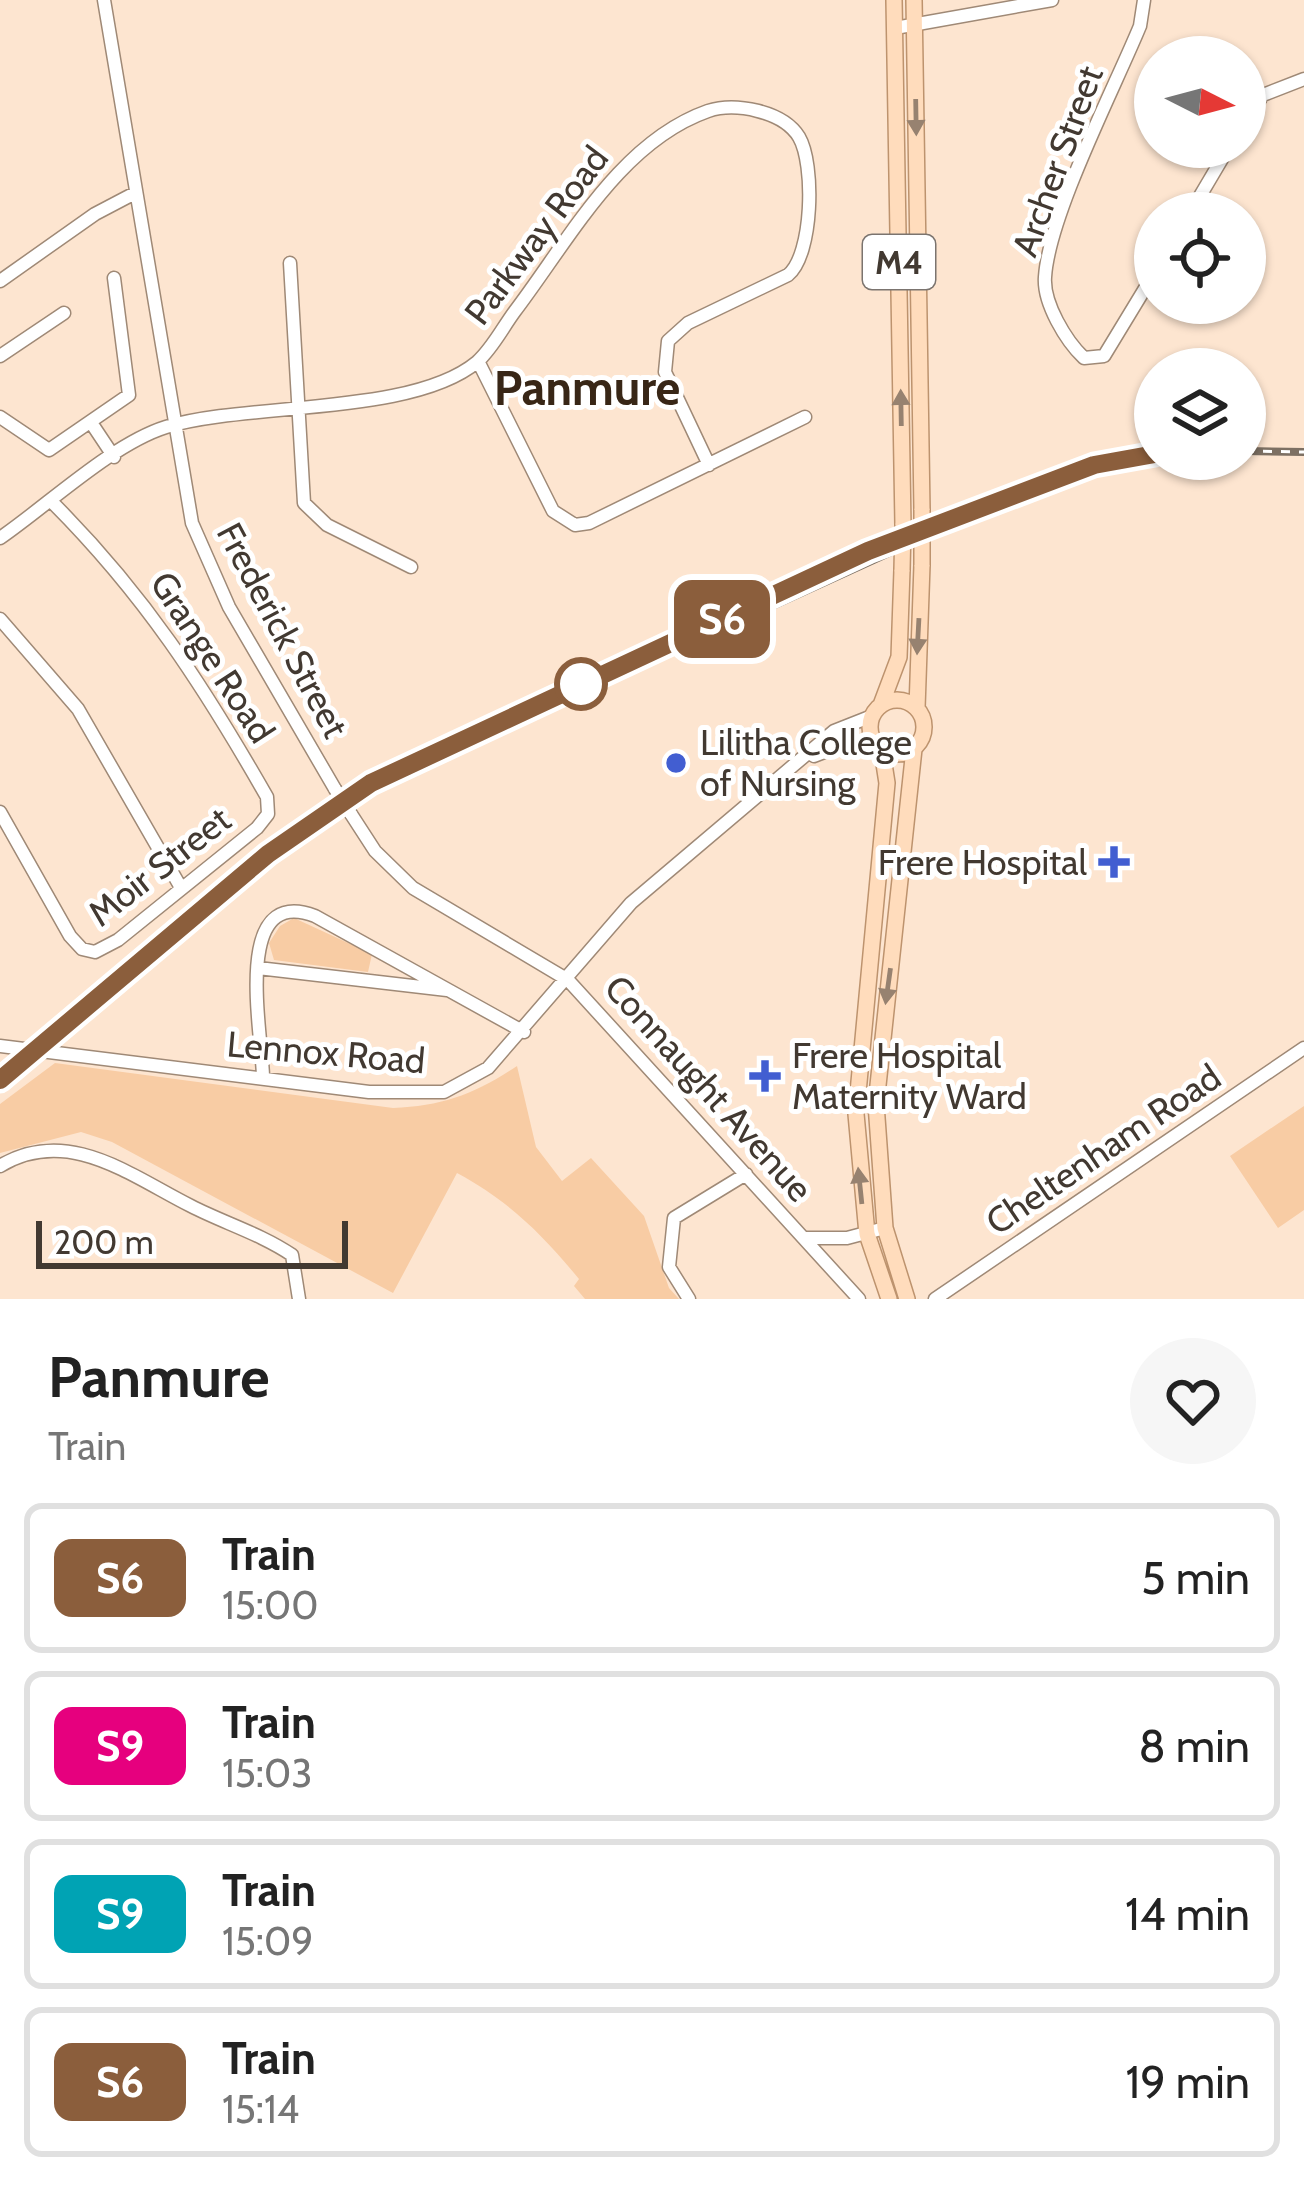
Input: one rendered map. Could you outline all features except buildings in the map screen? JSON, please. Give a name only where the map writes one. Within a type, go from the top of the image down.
[{"type":"main road","name":"M4","points":[[889,1299],[867,1234],[856,1114],[887,783],[879,748],[869,732],[899,657],[902,570],[894,0]]},
{"type":"main road","name":"M4","points":[[907,1299],[885,1228],[876,1104],[914,749],[923,734],[916,708],[922,510],[914,0]]},
{"type":"main road","points":[[876,710],[903,700],[916,708]]},
{"type":"main road","points":[[879,748],[898,755],[914,749]]},
{"type":"street","name":"Frederick Street","points":[[104,0],[172,425],[192,524],[206,560],[375,851],[413,888],[568,980]]},
{"type":"street","points":[[895,28],[1052,0]]},
{"type":"street","name":"Archer Street","points":[[1134,307],[1104,356],[1084,358],[1055,314],[1045,275],[1058,226],[1140,26],[1144,0]]},
{"type":"street","points":[[1266,94],[1304,80]]},
{"type":"street","name":"Parkway Road","points":[[172,425],[413,388],[478,361],[648,143],[721,108],[777,119],[795,131],[806,159],[807,246],[802,262],[788,275],[688,323],[665,350],[665,372],[709,465],[589,523],[567,523],[553,511],[478,361]]},
{"type":"street","points":[[0,280],[135,193]]},
{"type":"street","points":[[290,263],[301,494],[308,510],[411,567]]},
{"type":"street","points":[[0,417],[49,450],[125,401],[131,389],[114,278]]},
{"type":"street","points":[[0,356],[64,313]]},
{"type":"street","points":[[709,465],[805,417]]},
{"type":"street","points":[[92,424],[114,457]]},
{"type":"street","points":[[3,531],[114,457],[172,425]]},
{"type":"street","name":"Grange Road","points":[[52,502],[112,564],[171,637],[267,797]]},
{"type":"street","points":[[0,619],[78,709],[180,886]]},
{"type":"street","name":"Lennox Road","points":[[0,1046],[369,1092],[444,1092],[473,1080],[524,1031],[631,903],[844,724],[876,710]]},
{"type":"street","name":"Lennox Road","points":[[802,762],[854,740],[879,748]]},
{"type":"street","name":"Moir Street","points":[[1,814],[70,936],[82,949],[102,950],[257,828],[268,814],[267,797]]},
{"type":"street","points":[[263,1076],[258,968],[263,929],[278,915],[298,911],[524,1031]]},
{"type":"street","points":[[258,968],[455,991]]},
{"type":"street","name":"Connaught Avenue","points":[[568,980],[859,1299]]},
{"type":"street","name":"Cheltenham Road","points":[[935,1299],[1304,1048]]},
{"type":"street","points":[[0,1166],[20,1157],[56,1152],[104,1159],[292,1255],[299,1299]]},
{"type":"street","points":[[688,1299],[669,1267],[668,1240],[674,1218],[746,1174]]},
{"type":"street","name":"Connaught Avenue","points":[[805,1238],[867,1234],[885,1228]]},
{"type":"shaded area","points":[[294,918],[372,954],[368,972],[274,960],[269,943],[280,926]]},
{"type":"shaded area","points":[[55,1063],[393,1108],[458,1097],[517,1066],[536,1147],[562,1181],[591,1158],[644,1216],[669,1288],[679,1299],[585,1299],[574,1286],[579,1279],[538,1233],[493,1195],[457,1173],[393,1293],[112,1142],[81,1132],[0,1153],[0,1104]]},
{"type":"shaded area","points":[[1304,1106],[1304,1210],[1278,1228],[1230,1156]]},
{"type":"railway","points":[[1266,451],[1304,452]]},
{"type":"railway","points":[[0,1086],[261,865],[372,789],[983,510],[1095,471],[1134,464]]},
{"type":"train","name":"S6","points":[[0,1080],[268,854],[371,783],[868,551],[982,504],[1094,465],[1134,458]]},
{"type":"place","name":"Lilitha College of Nursing","points":[[676,763]]},
{"type":"place","name":"Frere Hospital","points":[[1114,862]]},
{"type":"place","name":"Frere Hospital Maternity Ward","points":[[765,1076]]},
{"type":"district","name":"Panmure","points":[[587,388]]}]
